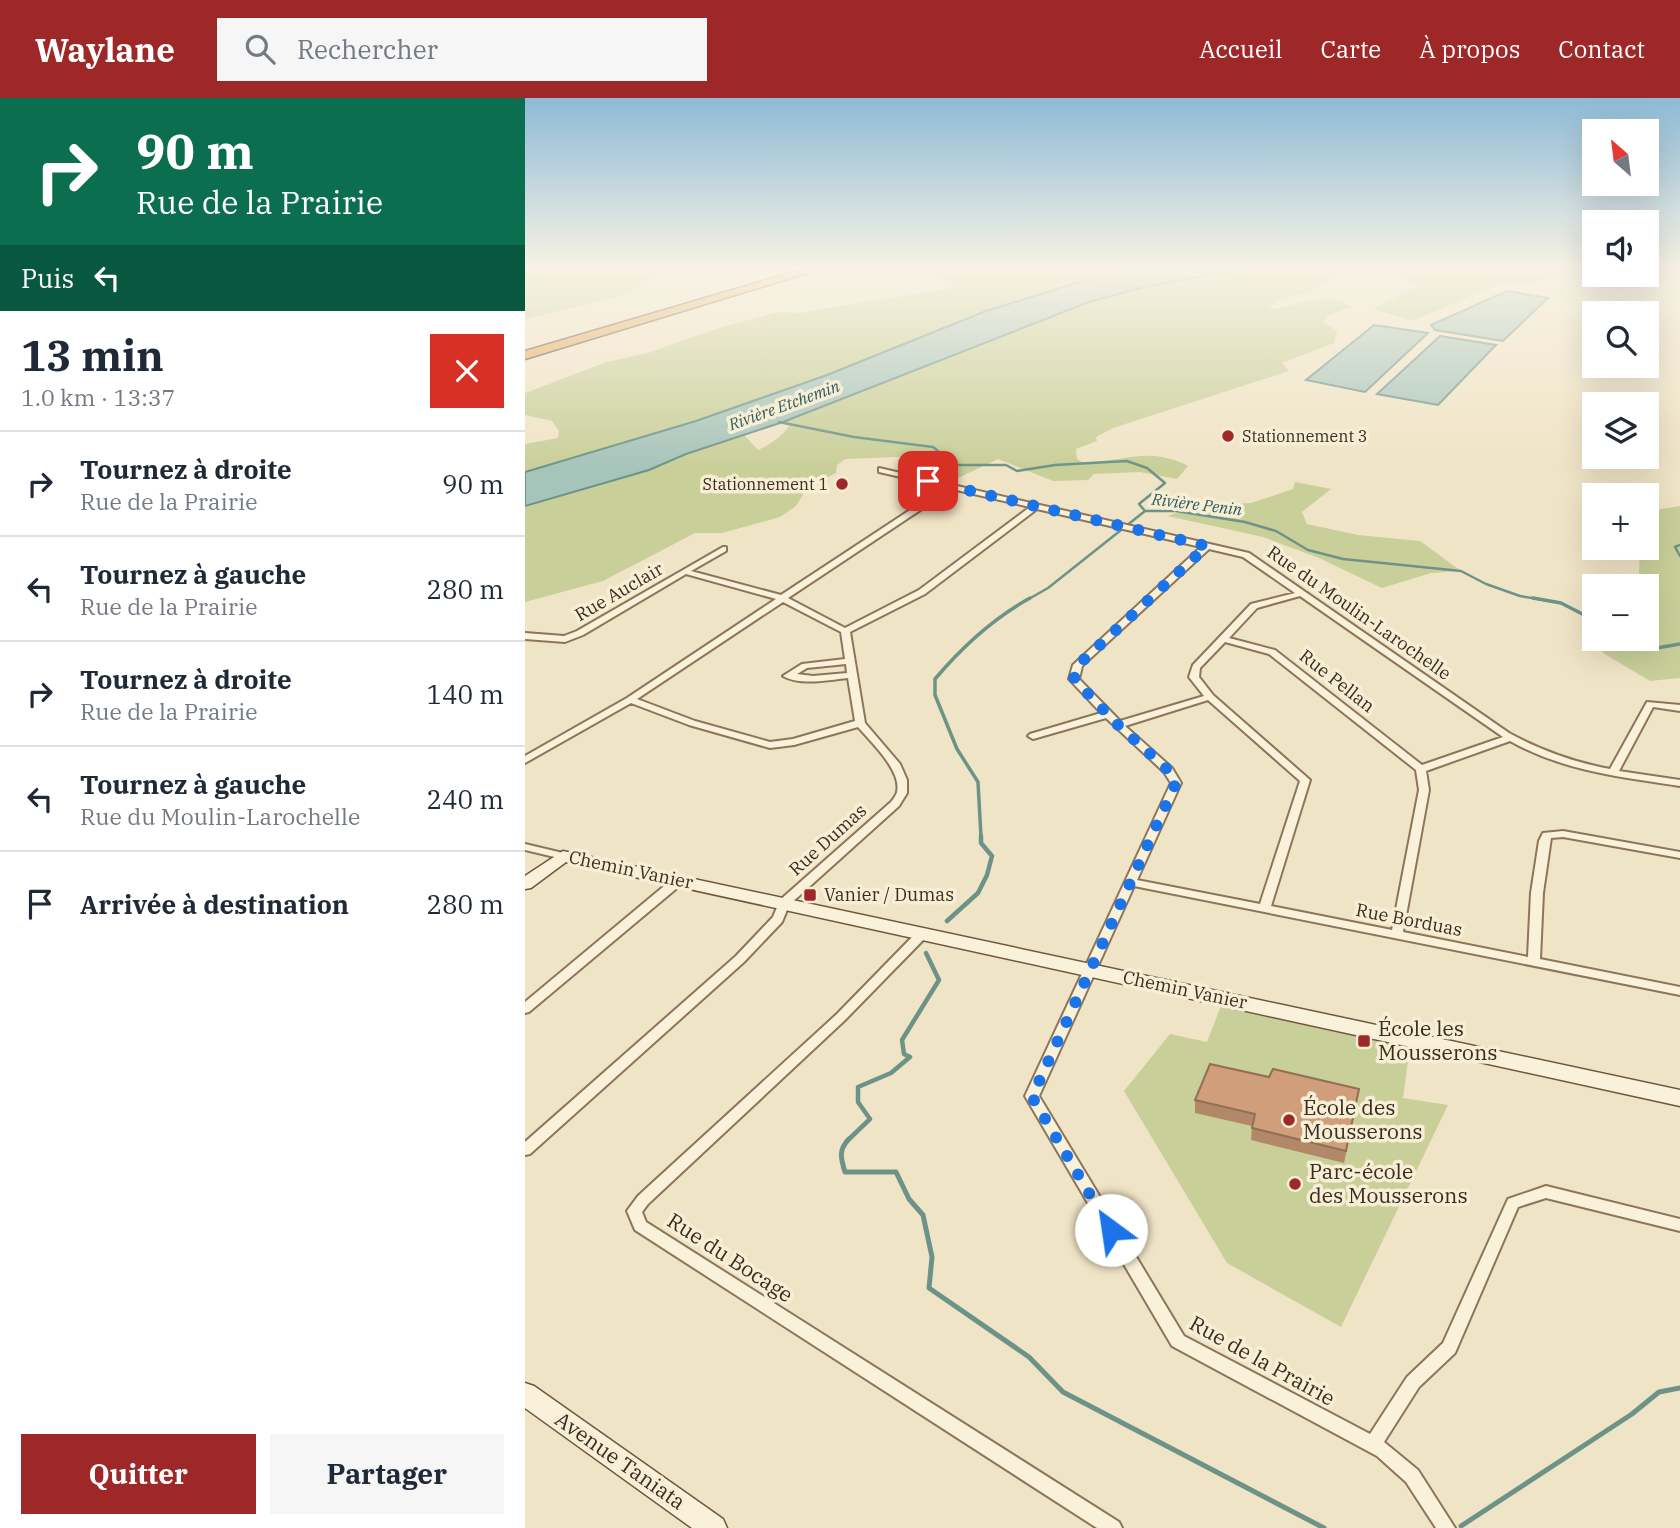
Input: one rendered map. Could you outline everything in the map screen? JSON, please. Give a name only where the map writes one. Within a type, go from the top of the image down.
[{"type":"highway","points":[[525,342],[550,335]]},
{"type":"highway","points":[[525,355],[593,335]]},
{"type":"street","name":"Rue du Moulin-Larochelle","points":[[882,470],[1254,558],[1537,754],[1574,766],[1680,783]]},
{"type":"street","points":[[525,760],[630,700],[951,486]]},
{"type":"street","points":[[845,631],[922,592],[1036,506]]},
{"type":"street","name":"Rue de la Prairie","points":[[1207,546],[1078,665],[1074,679],[1118,725],[1168,770],[1176,783],[1032,1097],[1178,1341],[1383,1450],[1412,1476],[1446,1528]]},
{"type":"street","name":"Rue Auclair","points":[[525,636],[565,639],[580,633],[723,549]]},
{"type":"street","points":[[687,572],[782,598],[845,631]]},
{"type":"street","points":[[1264,909],[1305,780],[1210,697],[1194,677],[1196,667],[1254,606],[1303,593]]},
{"type":"street","points":[[630,700],[692,723],[770,745],[795,743],[860,723],[845,631]]},
{"type":"street","name":"Rue Pellan","points":[[1223,639],[1272,652],[1421,769]]},
{"type":"street","points":[[850,661],[806,666],[787,676],[813,679],[853,675]]},
{"type":"street","points":[[1118,725],[1210,697]]},
{"type":"street","points":[[1613,772],[1650,704],[1680,708]]},
{"type":"street","points":[[1034,736],[1108,714]]},
{"type":"street","name":"Rue Dumas","points":[[525,1150],[740,959],[778,919],[785,903],[895,804],[902,793],[902,780],[896,766],[860,723]]},
{"type":"street","points":[[1397,935],[1424,789],[1421,769],[1511,738]]},
{"type":"street","points":[[1534,962],[1537,893],[1547,835],[1563,834],[1680,855]]},
{"type":"street","name":"Chemin Vanier","points":[[525,847],[1680,1098]]},
{"type":"street","points":[[525,884],[563,856]]},
{"type":"street","points":[[525,1009],[679,880]]},
{"type":"street","name":"Rue Borduas","points":[[1131,882],[1680,991]]},
{"type":"street","name":"Rue du Bocage","points":[[923,933],[841,1017],[634,1211],[640,1226],[1112,1528]]},
{"type":"street","points":[[1373,1444],[1413,1382],[1449,1348],[1513,1203],[1546,1192],[1680,1226]]},
{"type":"street","name":"Avenue Taniata","points":[[525,1394],[715,1528]]},
{"type":"green space","points":[[699,335],[927,335],[827,375],[696,421],[525,472],[525,444],[558,438],[559,431],[552,421],[525,415],[525,393],[607,362],[648,353]]},
{"type":"green space","points":[[1006,335],[1336,335],[1334,343],[1282,363],[1289,371],[1113,428],[1096,437],[1097,441],[1076,449],[1077,459],[1082,462],[1135,456],[1174,460],[1188,466],[1177,479],[1140,472],[1094,474],[1088,480],[1053,481],[998,459],[956,479],[922,474],[923,456],[845,459],[837,465],[836,473],[807,488],[796,506],[780,517],[722,533],[695,533],[603,581],[525,602],[525,489],[734,424],[758,450],[775,440],[790,425],[783,422]]},
{"type":"green space","points":[[1295,482],[1331,489],[1302,512],[1307,524],[1358,535],[1420,541],[1461,571],[1431,573],[1382,588],[1319,558],[1263,537],[1168,516],[1196,505],[1251,503],[1293,489]]},
{"type":"green space","points":[[1680,506],[1680,678],[1650,681],[1603,651],[1659,651],[1659,574],[1639,573],[1640,560],[1659,560],[1661,509]]},
{"type":"green space","name":"Parc-école des Mousserons","points":[[1224,998],[1411,1039],[1403,1098],[1448,1105],[1341,1327],[1227,1263],[1124,1091],[1170,1034],[1207,1042]]},
{"type":"water","name":"Rivière Etchemin","points":[[927,335],[1006,335],[783,422],[686,454],[649,470],[525,506],[525,472],[696,421],[827,375]]},
{"type":"water","points":[[1362,335],[1426,335],[1365,392],[1306,380]]},
{"type":"water","points":[[1464,335],[1510,335],[1503,341]]},
{"type":"water","points":[[1440,336],[1496,345],[1438,405],[1377,394]]},
{"type":"building","name":"École des Mousserons","points":[[1210,1064],[1269,1077],[1273,1069],[1359,1089],[1346,1151],[1252,1128],[1255,1114],[1195,1100]]},
{"type":"waterway","name":"Rivière Penin","points":[[779,422],[854,437],[933,447],[944,456],[944,461],[954,465],[1006,465],[1017,471],[1055,465],[1127,461],[1147,468],[1165,483],[1139,504],[1145,511]]},
{"type":"waterway","points":[[1027,600],[1048,588],[1145,511]]},
{"type":"waterway","name":"Rivière Penin","points":[[1145,511],[1176,511],[1245,522],[1276,531],[1308,550],[1343,559],[1461,571],[1486,584],[1520,596],[1544,600]]},
{"type":"waterway","name":"Rivière Penin","points":[[1680,545],[1675,547],[1680,556]]},
{"type":"waterway","points":[[981,837],[978,782],[957,749],[935,695],[935,679],[979,634],[1030,598]]},
{"type":"waterway","name":"Rivière Penin","points":[[1533,598],[1561,603],[1582,614]]},
{"type":"waterway","name":"Rivière Penin","points":[[1659,648],[1680,644]]},
{"type":"waterway","points":[[947,921],[978,893],[987,875],[992,856],[981,843],[981,837]]},
{"type":"waterway","points":[[849,1139],[870,1119],[858,1102],[858,1087],[891,1073],[910,1057],[904,1054],[902,1040],[939,980],[926,953]]},
{"type":"waterway","points":[[849,1139],[842,1151],[845,1172],[896,1172],[909,1199],[923,1215],[932,1257],[929,1288],[1029,1357],[1063,1392],[1324,1528]]},
{"type":"waterway","points":[[1461,1526],[1632,1414],[1659,1392],[1680,1388]]},
{"type":"place","name":"Stationnement 3","points":[[1228,436]]},
{"type":"place","name":"Stationnement 1","points":[[842,484]]},
{"type":"place","name":"Vanier / Dumas","points":[[810,895]]},
{"type":"place","name":"École les Mousserons","points":[[1364,1041]]},
{"type":"place","name":"École des Mousserons","points":[[1289,1120]]},
{"type":"place","name":"Parc-école des Mousserons","points":[[1295,1184]]},
{"type":"route","points":[[928,481],[1207,546],[1078,665],[1074,679],[1118,725],[1168,770],[1176,783],[1032,1097],[1111,1230]]}]
